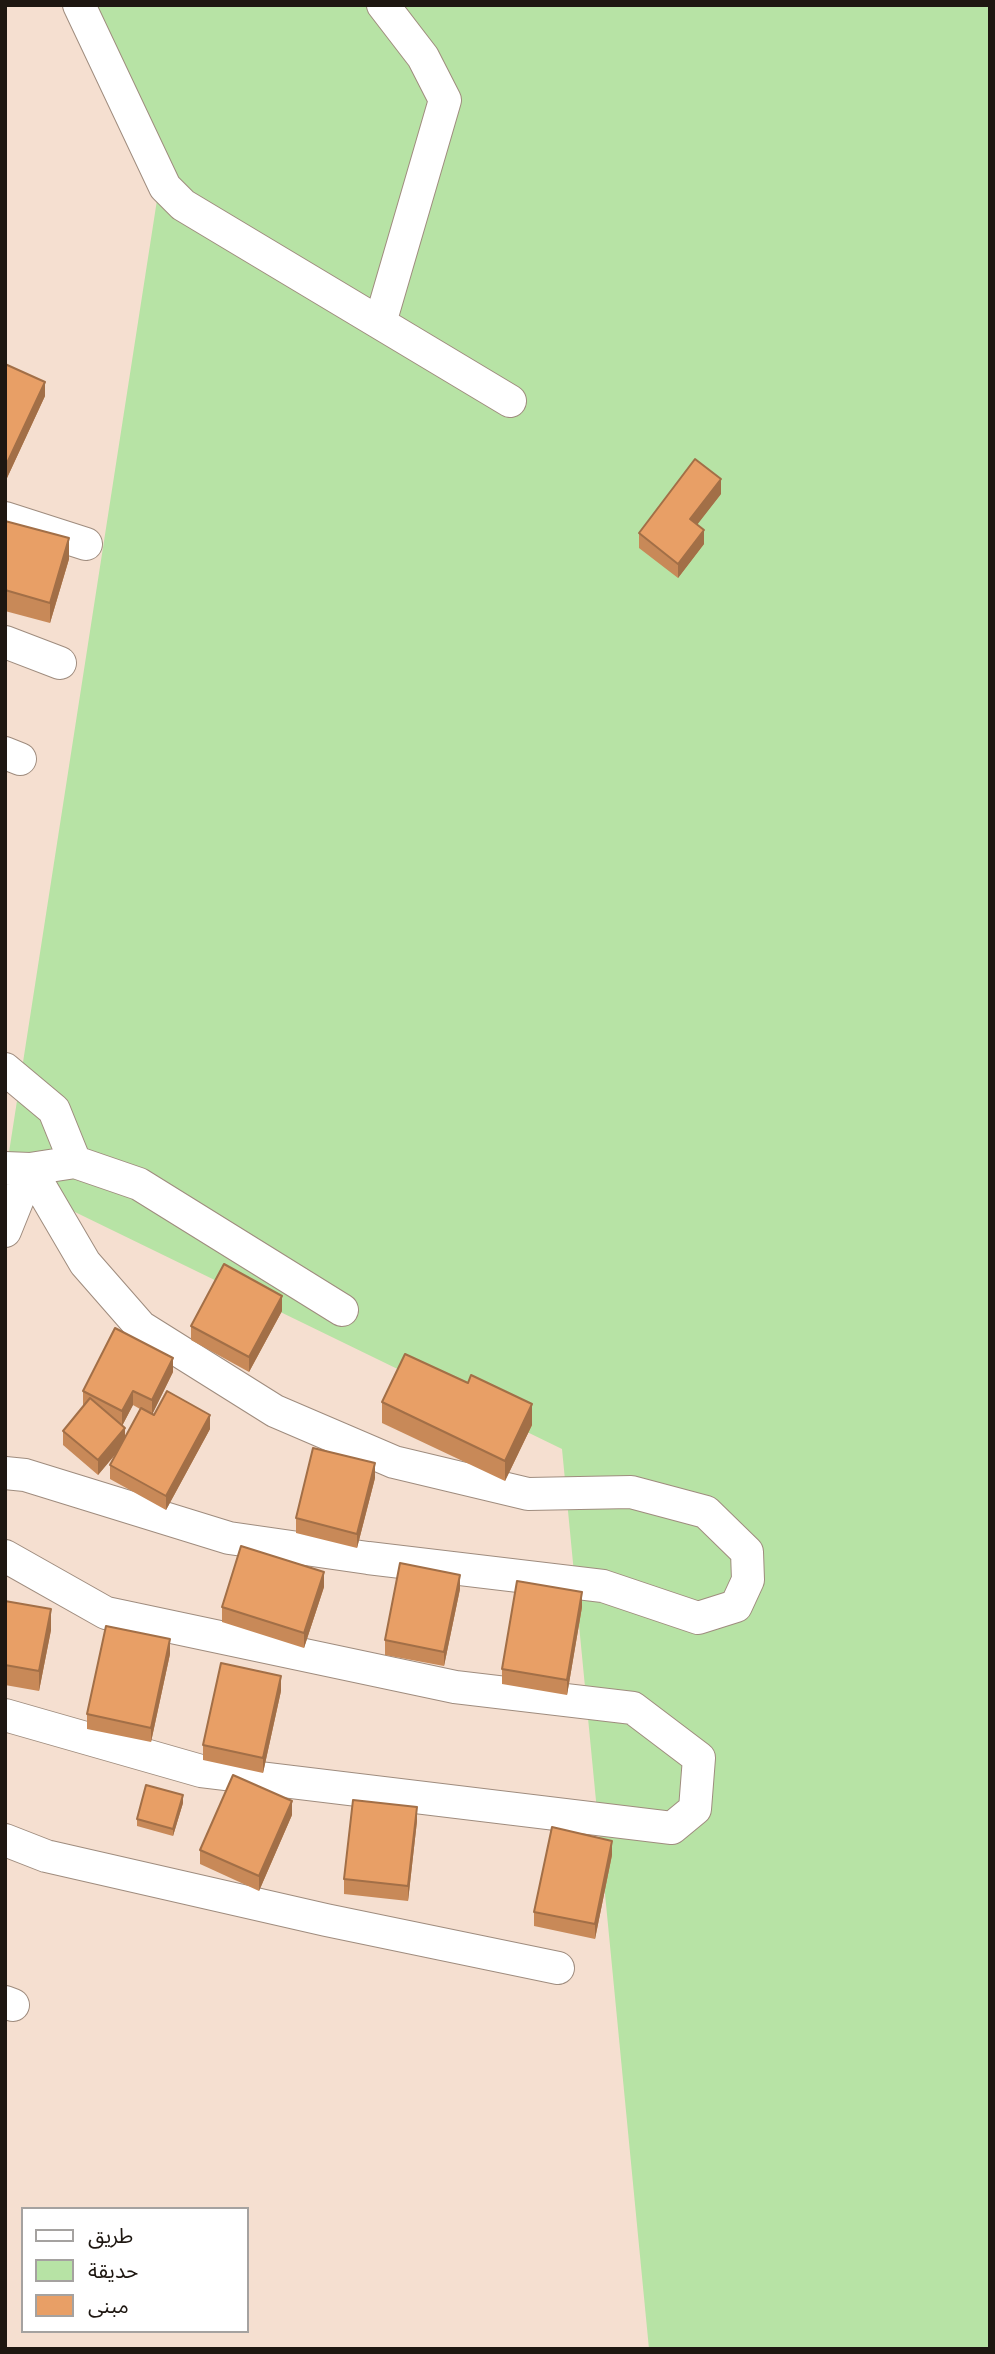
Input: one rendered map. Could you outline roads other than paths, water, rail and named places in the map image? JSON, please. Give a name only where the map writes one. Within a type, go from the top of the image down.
[{"type":"street","points":[[79,5],[165,187],[183,205],[510,401]]},
{"type":"street","points":[[380,323],[445,100],[423,57],[383,5]]},
{"type":"street","points":[[5,518],[86,544]]},
{"type":"street","points":[[5,642],[60,663]]},
{"type":"street","points":[[5,1069],[54,1110],[75,1162]]},
{"type":"street","points":[[18,1169],[75,1162],[139,1184],[342,1310]]},
{"type":"street","points":[[5,1231],[18,1169]]},
{"type":"street","points":[[5,1473],[24,1475],[229,1538],[382,1560],[603,1586],[698,1618],[736,1606],[748,1580],[747,1552],[706,1512],[631,1492],[528,1494],[394,1462],[275,1411],[141,1327],[85,1263],[18,1169]]},
{"type":"street","points":[[5,1556],[106,1613],[456,1687],[633,1708],[699,1758],[695,1809],[672,1828],[201,1771],[5,1714]]},
{"type":"street","points":[[5,1840],[59,1859],[326,1920],[558,1968]]}]
